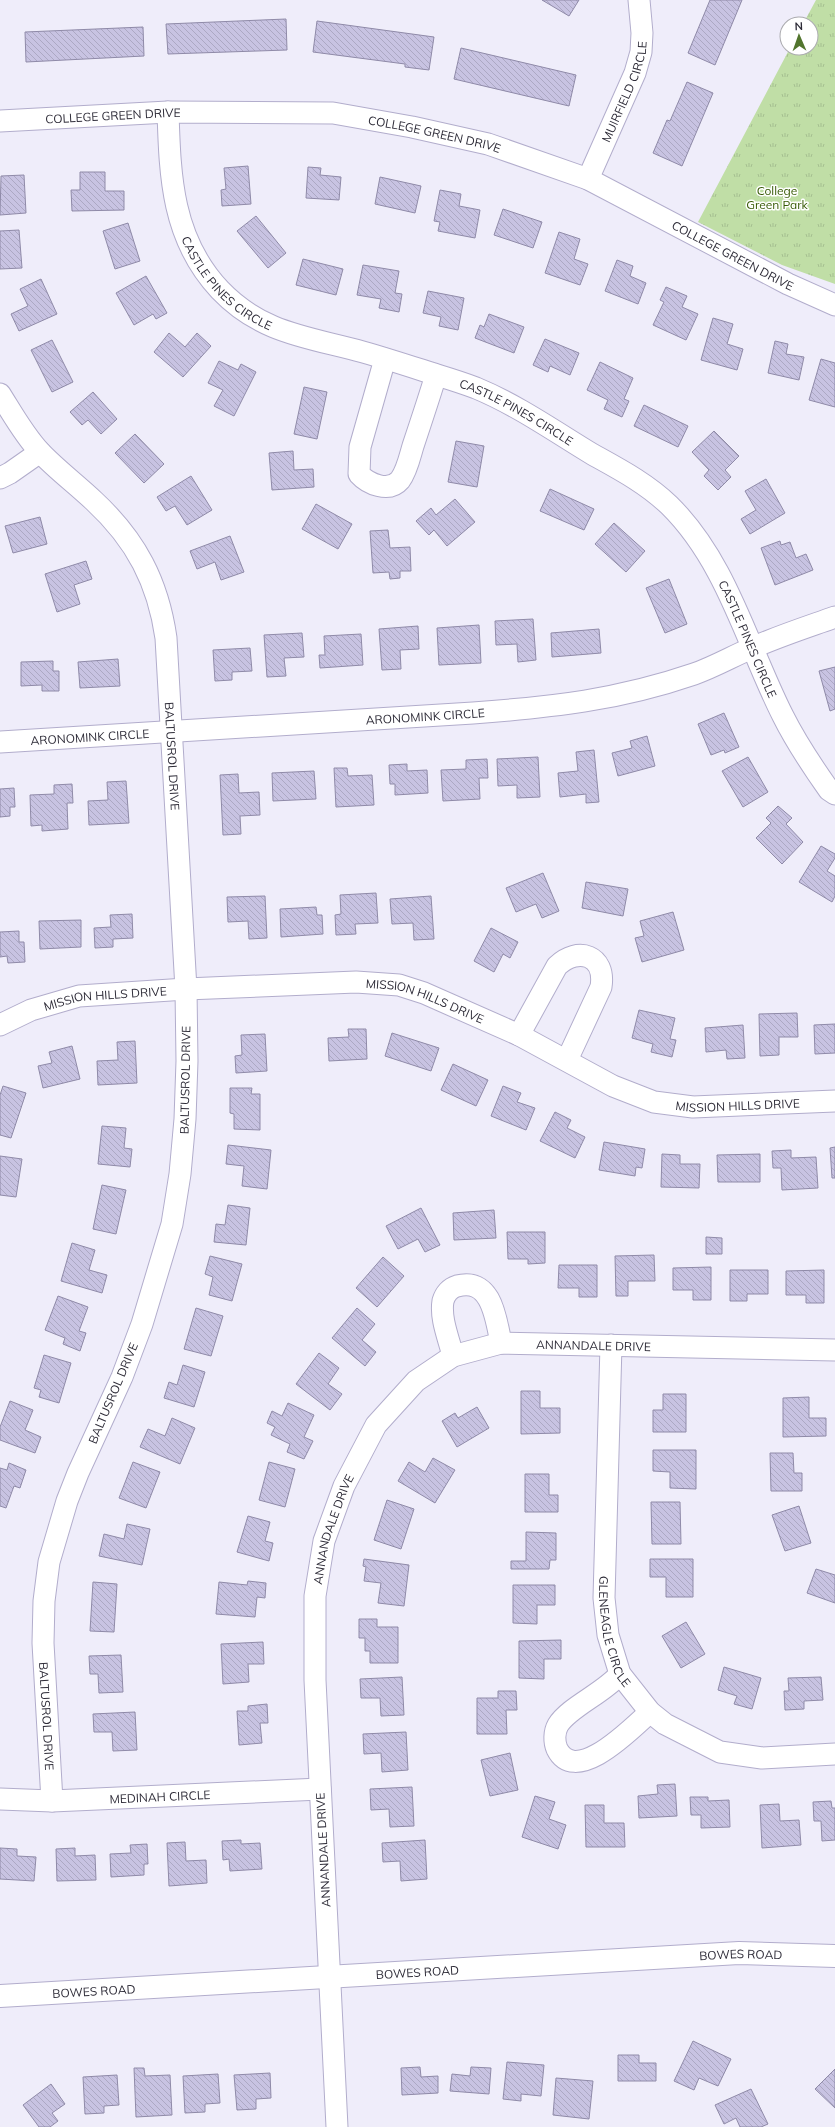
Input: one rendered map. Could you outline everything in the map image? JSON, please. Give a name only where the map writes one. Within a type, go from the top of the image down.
[{"type":"main road","name":"BOWES ROAD","points":[[0,1996],[739,1953],[835,1956]]},
{"type":"street","name":"MUIRFIELD CIRCLE","points":[[588,179],[635,73],[641,52],[642,33],[639,0]]},
{"type":"street","name":"COLLEGE GREEN DRIVE","points":[[0,121],[168,112],[333,113],[412,127],[488,144],[588,179],[788,284],[835,305]]},
{"type":"street","name":"CASTLE PINES CIRCLE","points":[[168,112],[172,188],[178,215],[196,258],[220,291],[243,309],[267,324],[289,334],[385,359],[476,388],[516,409],[647,486],[669,505],[693,532],[721,578],[782,715],[803,754],[829,790],[835,794]]},
{"type":"street","points":[[385,359],[360,447],[359,474],[366,482],[382,486],[392,485],[400,480],[436,375]]},
{"type":"street","name":"BALTUSROL DRIVE","points":[[3,406],[40,452],[95,502],[120,528],[138,554],[151,580],[162,612],[166,638],[186,989],[187,1061],[185,1119],[180,1174],[172,1224],[142,1324],[122,1377],[78,1473],[67,1501],[49,1562],[44,1601],[43,1643],[52,1801]]},
{"type":"street","points":[[0,478],[10,473],[40,452]]},
{"type":"street","name":"ARONOMINK CIRCLE","points":[[0,742],[474,713],[552,707],[587,702],[624,694],[696,673],[753,648],[835,617]]},
{"type":"street","points":[[519,1035],[557,966],[566,958],[580,955],[590,957],[599,965],[603,976],[602,987],[567,1060]]},
{"type":"street","name":"MISSION HILLS DRIVE","points":[[0,1025],[31,1010],[79,996],[186,989],[356,982],[399,985],[424,992],[519,1035],[613,1086],[654,1102],[673,1106],[736,1107],[835,1101]]},
{"type":"street","points":[[453,1356],[443,1311],[443,1300],[447,1292],[454,1287],[464,1284],[474,1285],[486,1293],[501,1343]]},
{"type":"street","name":"ANNANDALE DRIVE","points":[[338,2127],[320,1789],[314,1634],[315,1596],[324,1541],[344,1486],[376,1425],[416,1381],[453,1356],[501,1343],[835,1350]]},
{"type":"street","name":"GLENEAGLE CIRCLE","points":[[611,1345],[604,1598],[608,1635],[620,1674],[650,1712],[665,1724],[720,1752],[762,1758],[835,1754]]},
{"type":"street","points":[[620,1674],[613,1682],[562,1720],[555,1735],[555,1742],[561,1754],[575,1761],[591,1759],[609,1747],[650,1712]]},
{"type":"street","name":"MEDINAH CIRCLE","points":[[0,1799],[52,1801],[320,1789]]},
{"type":"green space","name":"College Green Park","points":[[816,0],[835,0],[835,284],[782,265],[698,222],[786,56],[819,56],[819,16],[807,16]]},
{"type":"building","points":[[542,0],[579,0],[569,16]]},
{"type":"building","points":[[710,0],[742,0],[715,65],[688,53]]},
{"type":"building","points":[[286,19],[287,50],[168,54],[166,24]]},
{"type":"building","points":[[317,21],[434,37],[429,70],[405,67],[405,64],[313,52]]},
{"type":"building","points":[[143,27],[144,56],[26,62],[25,32]]},
{"type":"building","points":[[461,48],[576,75],[569,106],[454,79]]},
{"type":"building","points":[[687,82],[713,93],[682,166],[653,153],[667,120],[670,121]]},
{"type":"building","points":[[248,166],[251,204],[222,206],[221,190],[226,189],[224,168]]},
{"type":"building","points":[[308,167],[321,168],[320,175],[341,177],[339,200],[306,198]]},
{"type":"building","points":[[80,172],[105,172],[105,191],[124,191],[124,210],[72,211],[71,190],[80,190]]},
{"type":"building","points":[[24,175],[26,213],[0,215],[1,176]]},
{"type":"building","points":[[380,177],[421,186],[415,213],[375,204]]},
{"type":"building","points":[[440,190],[461,194],[459,206],[480,210],[475,238],[438,231],[440,222],[434,221]]},
{"type":"building","points":[[503,209],[542,222],[533,248],[494,235]]},
{"type":"building","points":[[256,216],[286,253],[268,268],[237,231]]},
{"type":"building","points":[[128,223],[140,261],[115,269],[103,231]]},
{"type":"building","points":[[19,230],[22,268],[0,269],[0,231]]},
{"type":"building","points":[[559,232],[580,239],[574,259],[588,264],[580,285],[545,273]]},
{"type":"building","points":[[303,259],[343,269],[336,295],[296,285]]},
{"type":"building","points":[[617,260],[633,266],[630,276],[646,283],[638,304],[605,291]]},
{"type":"building","points":[[363,265],[399,271],[395,293],[402,294],[399,312],[379,308],[381,299],[357,295]]},
{"type":"building","points":[[146,276],[167,313],[156,319],[153,314],[134,325],[116,293]]},
{"type":"building","points":[[41,279],[57,314],[19,331],[11,314],[28,306],[20,289]]},
{"type":"building","points":[[666,287],[687,296],[682,307],[698,314],[686,340],[653,325],[664,302],[660,300]]},
{"type":"building","points":[[428,291],[464,298],[458,330],[439,326],[441,317],[423,313]]},
{"type":"building","points":[[489,314],[524,327],[514,353],[475,338],[480,325],[484,327]]},
{"type":"building","points":[[713,318],[733,324],[727,344],[743,349],[737,370],[701,360]]},
{"type":"building","points":[[169,333],[185,347],[197,333],[211,346],[183,377],[154,352]]},
{"type":"building","points":[[545,339],[579,353],[570,375],[550,366],[548,372],[533,365]]},
{"type":"building","points":[[52,340],[73,382],[52,392],[31,350]]},
{"type":"building","points":[[775,341],[788,344],[786,354],[804,357],[799,380],[768,373]]},
{"type":"building","points":[[821,359],[835,363],[835,407],[809,400]]},
{"type":"building","points":[[219,361],[238,370],[241,364],[256,372],[234,416],[214,406],[223,390],[208,383]]},
{"type":"building","points":[[600,362],[633,378],[624,399],[629,401],[622,417],[604,409],[608,400],[587,390]]},
{"type":"building","points":[[304,387],[327,392],[317,439],[294,434]]},
{"type":"building","points":[[93,392],[117,419],[101,434],[88,420],[82,425],[70,412]]},
{"type":"building","points":[[644,405],[688,426],[678,447],[634,426]]},
{"type":"building","points":[[714,431],[739,456],[725,470],[731,477],[718,490],[704,476],[709,470],[692,452]]},
{"type":"building","points":[[135,434],[164,464],[144,483],[115,453]]},
{"type":"building","points":[[456,441],[484,446],[477,487],[448,482]]},
{"type":"building","points":[[293,451],[294,470],[313,469],[314,487],[272,490],[269,453]]},
{"type":"building","points":[[191,476],[212,510],[187,525],[175,506],[166,511],[157,497]]},
{"type":"building","points":[[766,479],[785,513],[750,534],[741,519],[756,510],[745,491]]},
{"type":"building","points":[[550,489],[594,509],[584,530],[540,511]]},
{"type":"building","points":[[455,499],[475,522],[447,546],[434,530],[429,535],[416,521],[431,508],[436,515]]},
{"type":"building","points":[[316,504],[352,524],[338,549],[302,529]]},
{"type":"building","points":[[40,517],[47,544],[13,553],[5,526]]},
{"type":"building","points":[[614,523],[645,551],[626,572],[595,544]]},
{"type":"building","points":[[388,530],[390,548],[410,547],[411,571],[400,571],[400,578],[390,579],[389,572],[373,573],[370,531]]},
{"type":"building","points":[[230,536],[244,572],[221,580],[215,562],[197,569],[190,551]]},
{"type":"building","points":[[780,541],[781,545],[790,542],[796,558],[806,554],[813,570],[775,585],[761,548]]},
{"type":"building","points":[[86,561],[92,579],[74,585],[80,604],[57,612],[45,574]]},
{"type":"building","points":[[669,579],[687,624],[665,633],[646,588]]},
{"type":"building","points":[[533,619],[536,660],[518,662],[517,644],[496,645],[495,621]]},
{"type":"building","points":[[479,625],[481,663],[439,665],[437,628]]},
{"type":"building","points":[[418,626],[419,649],[400,650],[401,669],[382,670],[379,629]]},
{"type":"building","points":[[599,629],[601,653],[552,657],[551,633]]},
{"type":"building","points":[[302,633],[304,657],[284,658],[286,676],[267,677],[264,635]]},
{"type":"building","points":[[361,634],[363,665],[320,668],[319,655],[325,655],[324,636]]},
{"type":"building","points":[[250,648],[252,671],[232,672],[232,680],[215,681],[213,650]]},
{"type":"building","points":[[118,659],[120,686],[80,688],[78,662]]},
{"type":"building","points":[[53,661],[53,671],[59,671],[59,691],[42,691],[42,685],[21,686],[21,662]]},
{"type":"building","points":[[835,667],[835,709],[830,711],[819,671]]},
{"type":"building","points":[[724,713],[739,747],[725,753],[724,750],[711,755],[698,724]]},
{"type":"building","points":[[647,736],[655,766],[618,776],[612,753],[632,748],[630,741]]},
{"type":"building","points":[[594,750],[599,802],[586,803],[586,794],[560,797],[558,773],[578,771],[576,752]]},
{"type":"building","points":[[538,757],[540,797],[517,798],[517,785],[498,786],[497,759]]},
{"type":"building","points":[[748,757],[768,792],[743,807],[722,771]]},
{"type":"building","points":[[487,759],[488,778],[479,778],[480,799],[443,801],[441,770],[466,769],[466,760]]},
{"type":"building","points":[[407,764],[407,771],[427,770],[428,793],[395,795],[395,784],[390,784],[389,765]]},
{"type":"building","points":[[334,768],[347,768],[348,776],[372,775],[374,805],[336,807]]},
{"type":"building","points":[[314,771],[316,799],[273,801],[272,773]]},
{"type":"building","points":[[238,774],[239,793],[259,792],[260,815],[240,816],[241,834],[223,835],[220,775]]},
{"type":"building","points":[[126,781],[129,823],[89,825],[88,801],[108,800],[107,782]]},
{"type":"building","points":[[72,784],[73,803],[67,803],[68,829],[42,831],[42,825],[31,826],[30,795],[54,794],[54,785]]},
{"type":"building","points":[[14,788],[15,807],[10,807],[10,816],[0,817],[0,789]]},
{"type":"building","points":[[778,806],[792,818],[786,824],[803,842],[782,864],[756,838],[771,823],[766,818]]},
{"type":"building","points":[[821,846],[835,854],[835,858],[827,871],[835,876],[835,896],[832,902],[799,882]]},
{"type":"building","points":[[543,873],[559,911],[542,918],[536,904],[516,912],[506,888]]},
{"type":"building","points":[[586,882],[628,889],[623,916],[582,908]]},
{"type":"building","points":[[376,893],[378,923],[355,924],[356,934],[336,935],[335,915],[341,914],[340,895]]},
{"type":"building","points":[[265,896],[267,938],[249,939],[248,921],[228,922],[227,897]]},
{"type":"building","points":[[431,896],[434,939],[414,940],[413,923],[392,924],[390,899]]},
{"type":"building","points":[[316,907],[317,915],[322,915],[323,934],[281,937],[280,909]]},
{"type":"building","points":[[673,912],[684,950],[642,962],[635,938],[644,936],[640,921]]},
{"type":"building","points":[[132,914],[133,938],[113,939],[113,947],[95,948],[94,928],[111,927],[110,915]]},
{"type":"building","points":[[81,920],[81,947],[40,949],[39,921]]},
{"type":"building","points":[[491,928],[518,942],[510,958],[503,954],[494,972],[474,961]]},
{"type":"building","points":[[19,931],[19,942],[24,942],[25,962],[8,963],[7,956],[0,957],[0,932]]},
{"type":"building","points":[[639,1010],[675,1018],[670,1039],[676,1040],[672,1057],[651,1052],[653,1044],[632,1038]]},
{"type":"building","points":[[797,1013],[798,1037],[779,1037],[779,1055],[760,1056],[759,1014]]},
{"type":"building","points":[[835,1024],[835,1053],[815,1054],[814,1025]]},
{"type":"building","points":[[743,1025],[745,1058],[727,1059],[726,1050],[706,1052],[705,1028]]},
{"type":"building","points":[[348,1029],[366,1029],[367,1059],[329,1061],[328,1038],[349,1037]]},
{"type":"building","points":[[392,1033],[439,1048],[431,1071],[385,1056]]},
{"type":"building","points":[[265,1034],[267,1071],[236,1073],[235,1056],[242,1055],[241,1035]]},
{"type":"building","points":[[135,1041],[137,1083],[98,1085],[97,1061],[118,1060],[117,1042]]},
{"type":"building","points":[[72,1046],[80,1079],[43,1088],[38,1066],[52,1063],[49,1052]]},
{"type":"building","points":[[453,1064],[488,1080],[476,1106],[441,1090]]},
{"type":"building","points":[[3,1086],[26,1093],[11,1138],[0,1135],[0,1095]]},
{"type":"building","points":[[503,1086],[521,1093],[517,1102],[535,1108],[526,1130],[491,1116]]},
{"type":"building","points":[[230,1088],[252,1088],[251,1094],[260,1094],[260,1130],[234,1129],[234,1114],[230,1113]]},
{"type":"building","points":[[555,1112],[571,1120],[567,1128],[585,1137],[575,1158],[540,1141]]},
{"type":"building","points":[[102,1126],[126,1128],[124,1148],[132,1149],[130,1167],[98,1164]]},
{"type":"building","points":[[604,1142],[645,1149],[642,1168],[636,1167],[635,1176],[599,1170]]},
{"type":"building","points":[[228,1145],[271,1150],[267,1189],[242,1186],[244,1166],[226,1164]]},
{"type":"building","points":[[835,1147],[835,1178],[832,1178],[830,1148]]},
{"type":"building","points":[[791,1150],[791,1158],[816,1157],[818,1188],[782,1190],[781,1168],[773,1168],[772,1151]]},
{"type":"building","points":[[662,1154],[680,1155],[680,1164],[700,1164],[699,1188],[661,1187]]},
{"type":"building","points":[[760,1154],[760,1182],[718,1182],[717,1155]]},
{"type":"building","points":[[0,1156],[22,1159],[16,1197],[0,1195]]},
{"type":"building","points":[[102,1185],[126,1190],[116,1234],[93,1229]]},
{"type":"building","points":[[228,1205],[250,1208],[246,1245],[214,1242],[216,1224],[225,1225]]},
{"type":"building","points":[[421,1208],[440,1245],[425,1252],[418,1239],[398,1249],[386,1226]]},
{"type":"building","points":[[494,1210],[496,1238],[454,1240],[453,1213]]},
{"type":"building","points":[[507,1232],[545,1232],[545,1263],[528,1264],[528,1259],[508,1259]]},
{"type":"building","points":[[706,1237],[722,1238],[722,1254],[706,1254]]},
{"type":"building","points":[[72,1243],[95,1250],[89,1270],[107,1275],[102,1293],[61,1281]]},
{"type":"building","points":[[654,1255],[655,1281],[628,1281],[628,1296],[616,1296],[615,1256]]},
{"type":"building","points":[[210,1256],[242,1264],[232,1301],[209,1295],[213,1277],[205,1274]]},
{"type":"building","points":[[383,1257],[404,1276],[377,1307],[356,1288]]},
{"type":"building","points":[[559,1265],[597,1265],[597,1297],[579,1297],[579,1288],[558,1288]]},
{"type":"building","points":[[711,1267],[711,1300],[693,1300],[693,1290],[673,1290],[673,1268]]},
{"type":"building","points":[[730,1270],[768,1270],[768,1294],[747,1294],[747,1301],[730,1301]]},
{"type":"building","points":[[824,1270],[824,1303],[806,1303],[806,1295],[786,1295],[786,1271]]},
{"type":"building","points":[[58,1296],[88,1307],[79,1331],[86,1333],[80,1351],[63,1344],[65,1338],[45,1330]]},
{"type":"building","points":[[196,1308],[223,1316],[211,1356],[184,1349]]},
{"type":"building","points":[[357,1308],[375,1324],[362,1340],[376,1352],[365,1366],[332,1338]]},
{"type":"building","points":[[319,1353],[339,1368],[328,1384],[342,1394],[330,1410],[296,1384]]},
{"type":"building","points":[[44,1355],[71,1363],[59,1403],[39,1397],[41,1390],[34,1388]]},
{"type":"building","points":[[183,1365],[205,1372],[194,1407],[164,1398],[169,1382],[177,1385]]},
{"type":"building","points":[[521,1391],[540,1391],[540,1408],[560,1408],[560,1433],[521,1434]]},
{"type":"building","points":[[663,1394],[686,1394],[686,1432],[653,1432],[653,1410],[663,1410]]},
{"type":"building","points":[[809,1397],[809,1418],[826,1418],[826,1436],[783,1437],[783,1398]]},
{"type":"building","points":[[10,1401],[33,1410],[25,1430],[41,1437],[35,1453],[0,1440],[0,1427]]},
{"type":"building","points":[[288,1403],[314,1415],[304,1437],[313,1441],[304,1459],[287,1452],[290,1444],[271,1435],[275,1427],[267,1423],[272,1411],[282,1416]]},
{"type":"building","points":[[477,1407],[489,1428],[457,1447],[442,1421],[455,1413],[458,1418]]},
{"type":"building","points":[[172,1418],[195,1428],[180,1464],[140,1447],[148,1429],[165,1436]]},
{"type":"building","points":[[653,1450],[696,1450],[696,1489],[670,1488],[670,1472],[653,1471]]},
{"type":"building","points":[[770,1453],[793,1453],[794,1473],[802,1473],[802,1491],[771,1491]]},
{"type":"building","points":[[433,1458],[455,1470],[435,1503],[398,1481],[409,1462],[425,1472]]},
{"type":"building","points":[[133,1462],[160,1472],[146,1508],[119,1498]]},
{"type":"building","points":[[269,1462],[295,1469],[285,1507],[259,1500]]},
{"type":"building","points":[[9,1463],[26,1470],[20,1488],[14,1486],[6,1508],[0,1506],[0,1468],[7,1470]]},
{"type":"building","points":[[525,1474],[549,1474],[549,1495],[558,1495],[558,1512],[525,1512]]},
{"type":"building","points":[[387,1500],[414,1509],[401,1549],[374,1540]]},
{"type":"building","points":[[651,1502],[680,1502],[681,1544],[652,1544]]},
{"type":"building","points":[[799,1506],[811,1543],[785,1551],[772,1515]]},
{"type":"building","points":[[248,1516],[270,1522],[265,1541],[273,1543],[269,1561],[237,1552]]},
{"type":"building","points":[[127,1524],[150,1529],[142,1565],[99,1556],[104,1534],[124,1539]]},
{"type":"building","points":[[526,1532],[556,1533],[556,1560],[550,1560],[549,1569],[511,1569],[511,1561],[526,1561]]},
{"type":"building","points":[[364,1559],[409,1565],[404,1606],[378,1603],[381,1583],[364,1581],[366,1567],[363,1566]]},
{"type":"building","points":[[650,1559],[693,1559],[693,1597],[666,1597],[666,1577],[650,1577]]},
{"type":"building","points":[[816,1569],[835,1575],[835,1603],[807,1593]]},
{"type":"building","points":[[248,1581],[266,1583],[265,1598],[257,1597],[255,1617],[216,1614],[219,1582],[247,1585]]},
{"type":"building","points":[[93,1582],[117,1584],[114,1632],[90,1631]]},
{"type":"building","points":[[513,1585],[555,1585],[555,1605],[537,1605],[537,1624],[513,1623]]},
{"type":"building","points":[[359,1619],[377,1619],[377,1627],[398,1627],[398,1663],[370,1663],[370,1651],[365,1651],[365,1638],[359,1638]]},
{"type":"building","points":[[686,1622],[705,1654],[681,1668],[662,1636]]},
{"type":"building","points":[[561,1640],[561,1659],[544,1659],[544,1679],[519,1678],[519,1641]]},
{"type":"building","points":[[263,1642],[264,1664],[248,1664],[249,1682],[223,1684],[221,1644]]},
{"type":"building","points":[[121,1655],[123,1692],[99,1693],[98,1674],[90,1674],[89,1656]]},
{"type":"building","points":[[724,1667],[761,1678],[752,1709],[734,1704],[737,1696],[718,1690]]},
{"type":"building","points":[[402,1677],[404,1715],[381,1716],[380,1698],[361,1698],[360,1679]]},
{"type":"building","points":[[821,1677],[823,1700],[804,1701],[804,1709],[785,1710],[784,1691],[789,1691],[788,1678]]},
{"type":"building","points":[[498,1691],[516,1691],[517,1710],[506,1710],[507,1734],[477,1734],[477,1698],[498,1698]]},
{"type":"building","points":[[267,1704],[268,1723],[260,1723],[262,1743],[239,1745],[237,1711],[248,1711],[248,1706]]},
{"type":"building","points":[[135,1712],[137,1750],[113,1751],[112,1732],[94,1732],[93,1714]]},
{"type":"building","points":[[406,1732],[408,1770],[382,1772],[381,1753],[364,1754],[363,1734]]},
{"type":"building","points":[[510,1753],[518,1790],[490,1796],[481,1760]]},
{"type":"building","points":[[675,1784],[677,1816],[639,1818],[638,1796],[658,1794],[657,1785]]},
{"type":"building","points":[[412,1787],[414,1826],[390,1827],[389,1809],[371,1810],[370,1789]]},
{"type":"building","points":[[535,1796],[555,1802],[549,1819],[566,1825],[558,1849],[522,1837]]},
{"type":"building","points":[[690,1797],[708,1797],[708,1801],[729,1800],[730,1827],[701,1828],[701,1815],[691,1815]]},
{"type":"building","points":[[831,1801],[832,1808],[835,1808],[835,1840],[822,1841],[821,1821],[814,1821],[813,1802]]},
{"type":"building","points":[[779,1804],[780,1821],[799,1820],[801,1845],[762,1848],[760,1805]]},
{"type":"building","points":[[585,1805],[604,1805],[604,1823],[624,1823],[625,1847],[586,1847]]},
{"type":"building","points":[[241,1840],[241,1844],[260,1843],[262,1869],[230,1871],[229,1859],[223,1860],[222,1841]]},
{"type":"building","points":[[425,1840],[427,1879],[401,1881],[400,1861],[383,1862],[382,1843]]},
{"type":"building","points":[[185,1842],[186,1861],[206,1860],[207,1883],[169,1886],[167,1843]]},
{"type":"building","points":[[147,1844],[148,1864],[144,1864],[144,1875],[111,1877],[110,1854],[131,1853],[130,1845]]},
{"type":"building","points":[[0,1848],[17,1849],[17,1856],[36,1857],[34,1881],[0,1879]]},
{"type":"building","points":[[75,1848],[75,1856],[95,1855],[96,1880],[57,1881],[56,1849]]},
{"type":"building","points":[[693,2041],[731,2059],[718,2086],[699,2078],[694,2090],[674,2081]]},
{"type":"building","points":[[618,2055],[639,2055],[639,2063],[656,2063],[656,2081],[618,2081]]},
{"type":"building","points":[[507,2062],[544,2065],[541,2096],[521,2094],[521,2101],[503,2099]]},
{"type":"building","points":[[420,2067],[421,2077],[438,2076],[438,2093],[402,2095],[401,2068]]},
{"type":"building","points":[[471,2067],[491,2068],[489,2094],[450,2091],[452,2074],[470,2076]]},
{"type":"building","points":[[134,2068],[144,2068],[145,2076],[170,2075],[172,2115],[136,2117]]},
{"type":"building","points":[[835,2069],[835,2108],[815,2089]]},
{"type":"building","points":[[270,2073],[271,2098],[256,2099],[256,2109],[237,2110],[234,2075]]},
{"type":"building","points":[[218,2074],[220,2103],[205,2104],[205,2112],[185,2113],[183,2076]]},
{"type":"building","points":[[117,2075],[119,2105],[104,2106],[104,2113],[85,2114],[83,2077]]},
{"type":"building","points":[[556,2078],[593,2081],[589,2119],[553,2115]]},
{"type":"building","points":[[51,2084],[65,2104],[52,2113],[58,2121],[50,2127],[39,2127],[23,2105]]},
{"type":"building","points":[[751,2089],[768,2124],[761,2127],[740,2127],[736,2118],[724,2124],[715,2105]]}]
